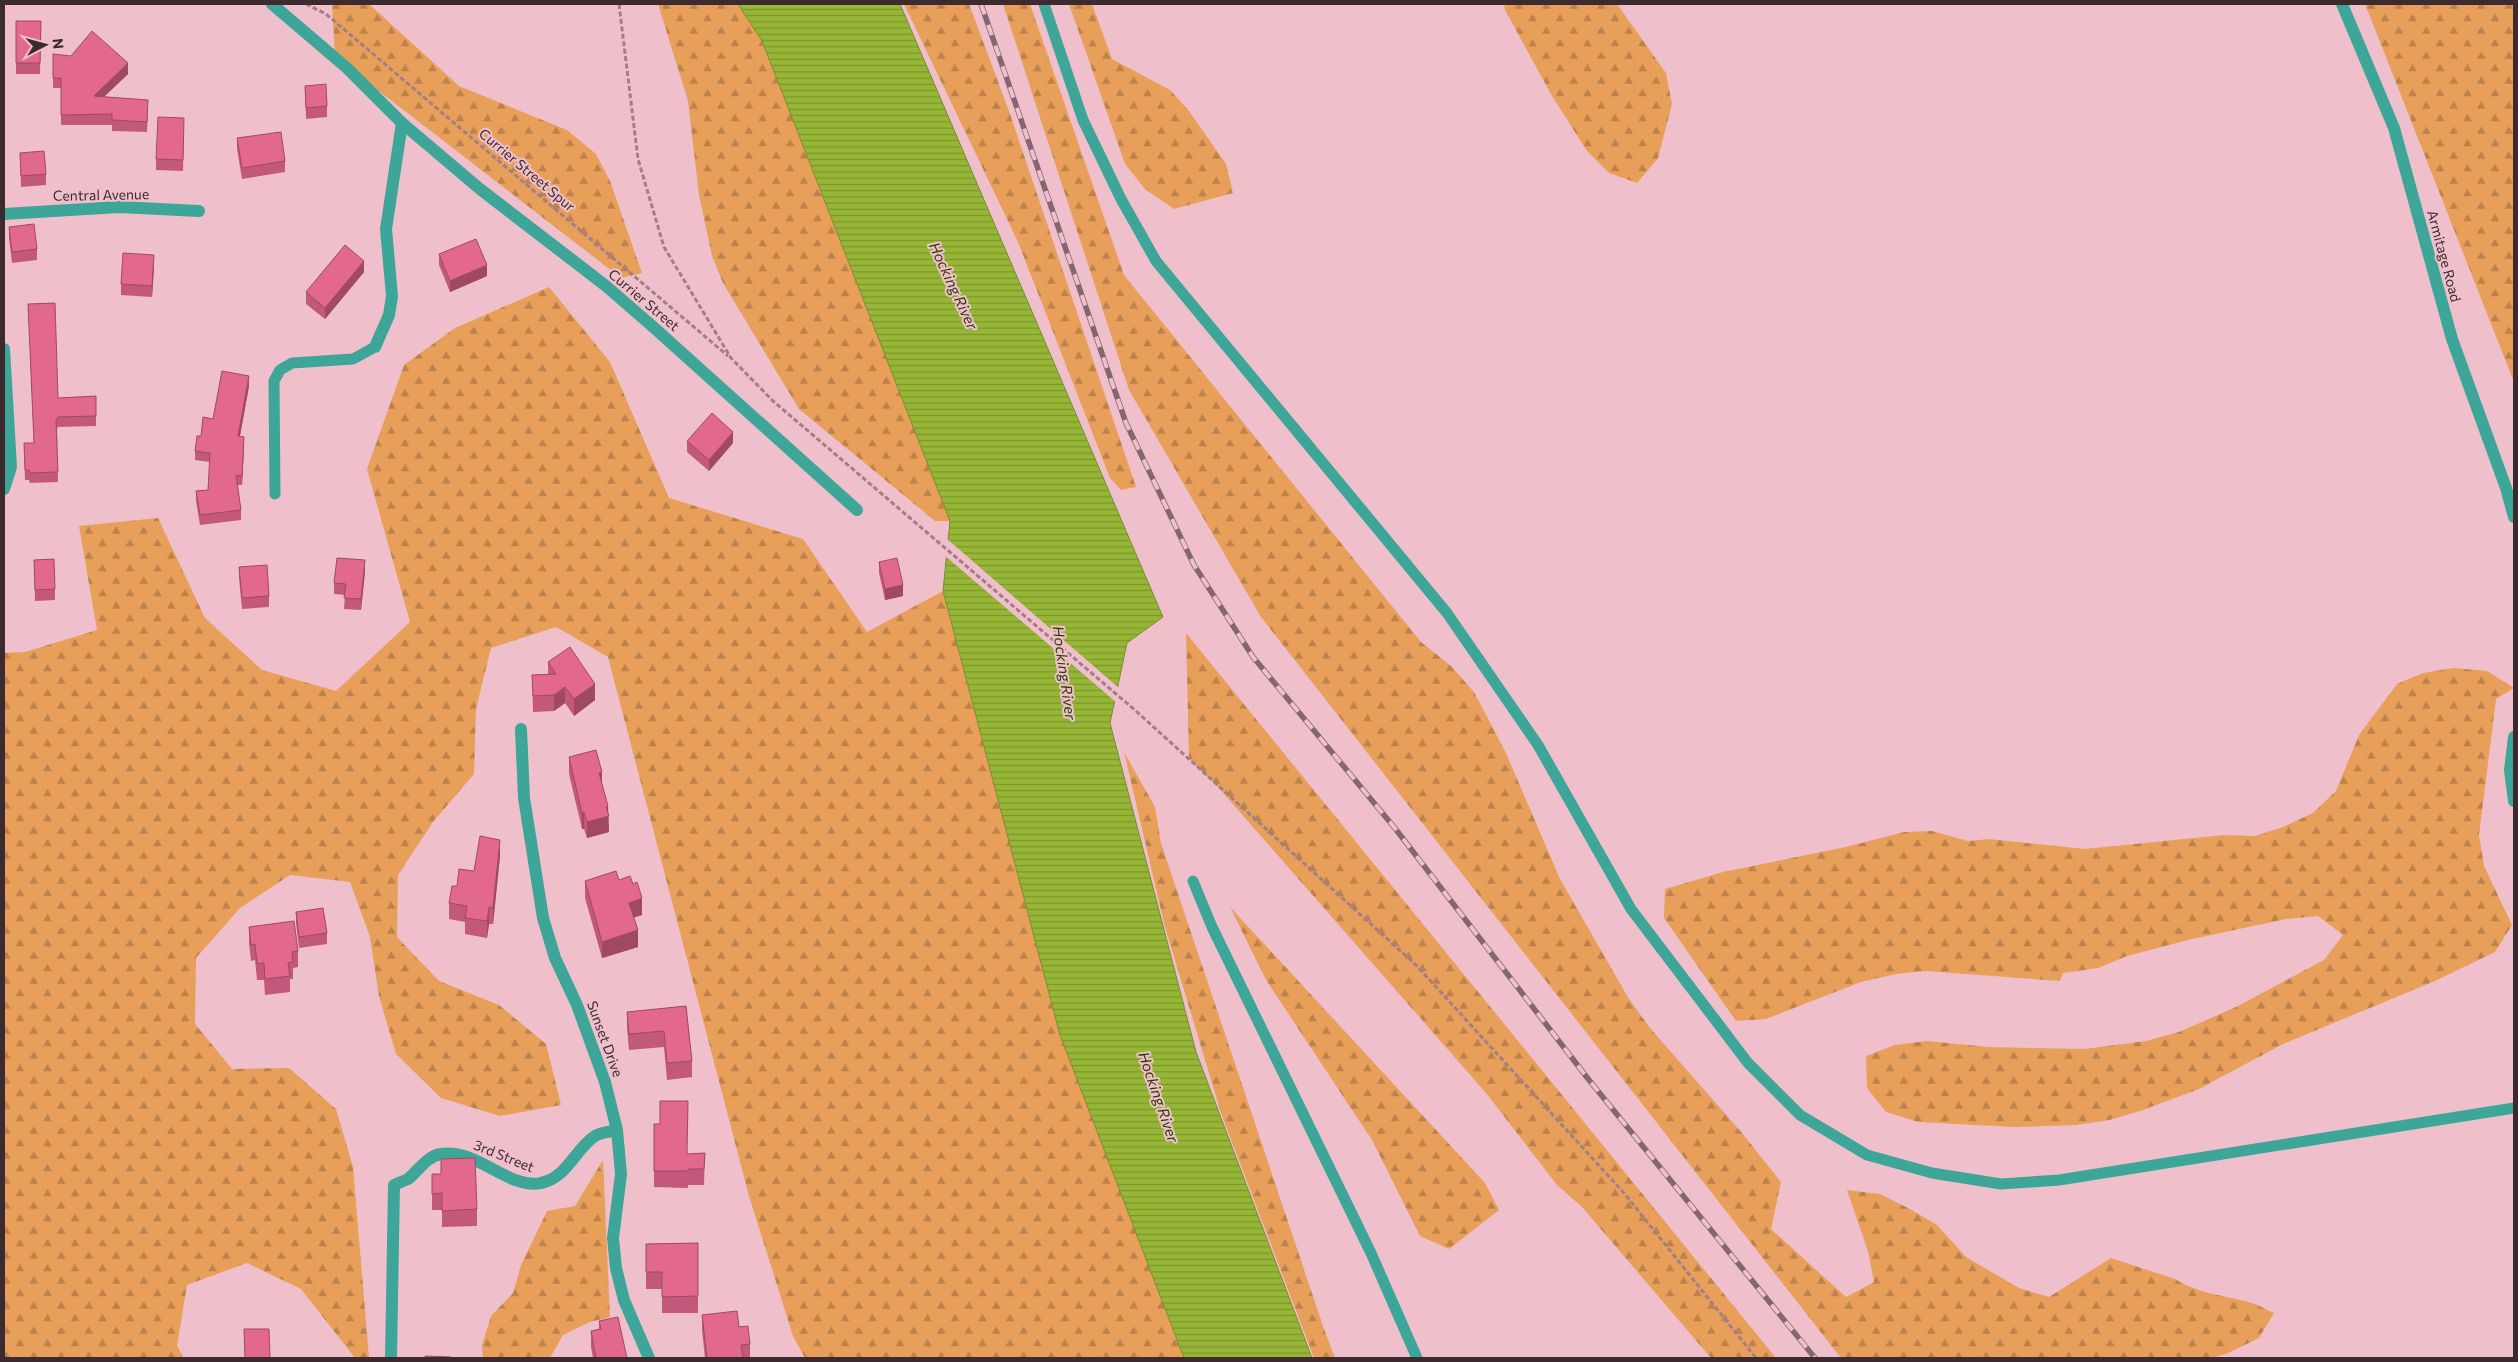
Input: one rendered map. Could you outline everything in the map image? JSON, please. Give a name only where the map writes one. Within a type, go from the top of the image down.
[{"type":"street","name":"Currier Street","points":[[272,4],[349,70],[402,123],[480,189],[606,286],[857,510]]},
{"type":"street","name":"Armitage Road","points":[[2342,4],[2394,128],[2452,339],[2506,488],[2514,517]]},
{"type":"street","points":[[375,347],[389,315],[392,296],[386,230],[402,123]]},
{"type":"street","name":"Central Avenue","points":[[4,214],[119,207],[199,211]]},
{"type":"street","points":[[4,358],[11,467],[4,489]]},
{"type":"street","name":"Sunset Drive","points":[[520,729],[524,798],[543,918],[555,958],[577,1005],[594,1050],[617,1130],[621,1174],[612,1238],[616,1268],[624,1300],[649,1358]]},
{"type":"street","points":[[2514,737],[2510,770],[2514,801]]},
{"type":"street","name":"3rd Street","points":[[391,1358],[394,1184],[407,1179],[420,1166],[438,1154],[454,1153],[528,1184],[542,1183],[555,1178],[568,1167],[595,1137],[617,1130]]},
{"type":"lane","points":[[1044,4],[1083,120],[1121,199],[1156,261],[1447,613],[1538,745],[1631,909],[1748,1062],[1800,1116],[1867,1154],[1932,1174],[2001,1184],[2059,1180],[2514,1108]]},
{"type":"lane","points":[[275,494],[274,382],[280,370],[292,363],[353,358],[375,347]]},
{"type":"lane","points":[[1193,881],[1212,927],[1371,1253],[1417,1358]]},
{"type":"path","name":"Currier Street Spur","points":[[306,4],[326,14],[731,358]]},
{"type":"path","points":[[619,4],[638,159],[664,247],[731,358],[773,402],[926,530],[1136,712],[1416,965],[1624,1193],[1756,1358]]},
{"type":"green space","points":[[332,4],[369,4],[459,86],[567,130],[596,154],[610,181],[642,273],[621,278],[335,57]]},
{"type":"green space","points":[[658,4],[738,4],[762,41],[950,521],[935,521],[799,409],[723,283],[712,256],[699,195],[688,101]]},
{"type":"green space","points":[[904,4],[969,4],[1009,111],[1136,487],[1121,490],[1110,478],[1018,242]]},
{"type":"green space","points":[[1003,4],[1030,4],[1124,275],[1421,642],[1451,666],[1474,692],[1506,753],[1560,879],[1629,999],[1650,1028],[1742,1133],[1781,1182],[1771,1229],[1846,1297],[1874,1282],[1868,1251],[1847,1190],[1880,1194],[1937,1225],[1966,1257],[2019,1288],[2049,1297],[2111,1258],[2175,1279],[2200,1291],[2252,1303],[2274,1313],[2259,1338],[2226,1354],[2210,1358],[1841,1358],[1261,617],[1129,390]]},
{"type":"green space","points":[[1069,4],[1092,4],[1112,59],[1170,90],[1189,111],[1226,164],[1233,193],[1174,209],[1145,189],[1125,164]]},
{"type":"green space","points":[[1504,4],[1617,4],[1666,73],[1672,104],[1658,158],[1637,183],[1609,173],[1587,151],[1552,96],[1505,10]]},
{"type":"green space","points":[[2365,4],[2514,4],[2514,382]]},
{"type":"green space","points":[[549,287],[610,362],[669,498],[803,539],[867,632],[943,591],[1060,1035],[1184,1358],[805,1358],[793,1336],[749,1196],[608,657],[556,627],[491,648],[476,709],[474,774],[433,822],[398,875],[397,937],[439,981],[499,1005],[546,1044],[561,1105],[500,1116],[441,1098],[396,1054],[379,996],[370,937],[350,882],[290,875],[240,908],[196,958],[195,1024],[232,1069],[289,1068],[336,1109],[353,1167],[369,1358],[355,1358],[301,1289],[247,1263],[187,1285],[177,1346],[184,1358],[4,1358],[4,653],[25,652],[97,630],[79,526],[158,518],[205,618],[262,670],[336,691],[410,622],[367,469],[404,365],[455,328]]},
{"type":"green space","points":[[1186,633],[1776,1358],[1711,1358],[1582,1207],[1557,1185],[1486,1093],[1217,786],[1189,759]]},
{"type":"green space","points":[[2453,668],[2487,671],[2514,688],[2496,699],[2479,835],[2484,866],[2512,925],[2495,952],[2435,981],[2283,1044],[2199,1089],[2140,1111],[2109,1120],[2077,1125],[2015,1127],[1918,1122],[1886,1112],[1867,1088],[1866,1056],[1895,1045],[1927,1041],[1989,1047],[2084,1049],[2146,1041],[2179,1032],[2236,1007],[2324,960],[2343,935],[2318,916],[2286,919],[2192,939],[2127,956],[2098,968],[2063,973],[2060,981],[1925,971],[1896,974],[1861,982],[1766,1019],[1736,1021],[1664,918],[1665,889],[1723,872],[1846,847],[1904,832],[1932,831],[1968,841],[1989,839],[2085,849],[2224,835],[2255,836],[2283,827],[2313,813],[2336,791],[2359,735],[2397,684],[2423,673]]},
{"type":"green space","points":[[1124,752],[1155,807],[1161,843],[1335,1358],[1314,1358],[1221,1113],[1165,927]]},
{"type":"green space","points":[[1230,907],[1485,1183],[1499,1210],[1449,1249],[1420,1236],[1372,1140],[1266,980]]},
{"type":"green space","points":[[603,1160],[610,1317],[590,1322],[563,1335],[550,1358],[483,1358],[482,1345],[491,1316],[513,1293],[521,1265],[547,1211],[575,1206]]},
{"type":"water","name":"Hocking River","points":[[738,4],[900,4],[1163,617],[1127,643],[1110,723],[1196,1052],[1312,1358],[1184,1358],[1060,1035],[943,591],[950,521],[762,41]]},
{"type":"pier","points":[[946,538],[1120,689],[1117,703],[944,555]]},
{"type":"building","points":[[16,21],[41,21],[40,63],[16,63]]},
{"type":"building","points":[[92,31],[128,63],[94,96],[148,100],[147,122],[112,120],[112,114],[61,115],[61,78],[53,78],[53,54],[71,56]]},
{"type":"building","points":[[326,84],[327,106],[306,108],[305,86]]},
{"type":"building","points":[[158,117],[184,118],[183,160],[156,159]]},
{"type":"building","points":[[281,132],[285,161],[242,168],[237,138]]},
{"type":"building","points":[[44,151],[46,174],[21,176],[20,153]]},
{"type":"building","points":[[34,224],[37,249],[12,252],[9,227]]},
{"type":"building","points":[[476,239],[487,265],[450,281],[439,254]]},
{"type":"building","points":[[345,245],[364,261],[325,308],[306,292]]},
{"type":"building","points":[[123,253],[154,255],[152,286],[121,284]]},
{"type":"building","points":[[55,303],[58,398],[96,396],[96,416],[58,417],[56,420],[58,472],[30,473],[29,470],[25,470],[24,443],[34,443],[28,304]]},
{"type":"building","points":[[222,371],[249,376],[238,436],[244,437],[242,476],[236,475],[241,510],[200,515],[196,491],[208,490],[210,453],[195,451],[197,436],[201,436],[203,417],[213,419]]},
{"type":"building","points":[[712,413],[733,432],[709,460],[687,441]]},
{"type":"building","points":[[337,558],[365,560],[361,599],[344,598],[346,584],[334,583]]},
{"type":"building","points":[[897,558],[903,585],[885,589],[879,562]]},
{"type":"building","points":[[54,559],[55,589],[35,590],[34,560]]},
{"type":"building","points":[[267,565],[269,596],[242,598],[239,567]]},
{"type":"building","points":[[570,647],[595,684],[574,699],[565,687],[554,695],[533,696],[532,675],[556,674],[548,662]]},
{"type":"building","points":[[596,750],[602,772],[599,773],[609,816],[587,822],[584,812],[582,813],[569,757]]},
{"type":"building","points":[[480,836],[500,840],[493,908],[489,907],[487,921],[465,918],[467,906],[449,903],[452,886],[457,886],[459,869],[474,871]]},
{"type":"building","points":[[616,871],[619,880],[630,876],[633,884],[637,882],[642,898],[629,903],[638,930],[602,942],[585,881]]},
{"type":"building","points":[[323,908],[327,933],[299,937],[296,912]]},
{"type":"building","points":[[294,921],[298,951],[292,952],[293,962],[288,963],[290,976],[265,979],[264,963],[257,964],[255,944],[251,945],[249,927]]},
{"type":"building","points":[[686,1006],[692,1061],[667,1063],[664,1031],[629,1034],[627,1012]]},
{"type":"building","points":[[660,1101],[688,1101],[687,1154],[705,1153],[704,1169],[654,1171],[654,1124],[660,1124]]},
{"type":"building","points":[[475,1158],[477,1209],[442,1211],[442,1193],[432,1194],[432,1174],[441,1174],[441,1159]]},
{"type":"building","points":[[698,1243],[698,1296],[662,1297],[662,1272],[646,1272],[646,1244]]},
{"type":"building","points":[[737,1311],[739,1327],[748,1326],[750,1344],[741,1345],[743,1358],[707,1358],[702,1315]]},
{"type":"building","points":[[618,1317],[627,1358],[596,1358],[591,1331],[601,1329],[599,1321]]},
{"type":"building","points":[[244,1329],[269,1329],[270,1358],[245,1358]]},
{"type":"building","points":[[425,1356],[451,1357],[451,1358],[425,1358]]},
{"type":"railway","points":[[981,4],[1126,423],[1194,565],[1253,657],[1394,827],[1589,1080],[1815,1358]]}]
